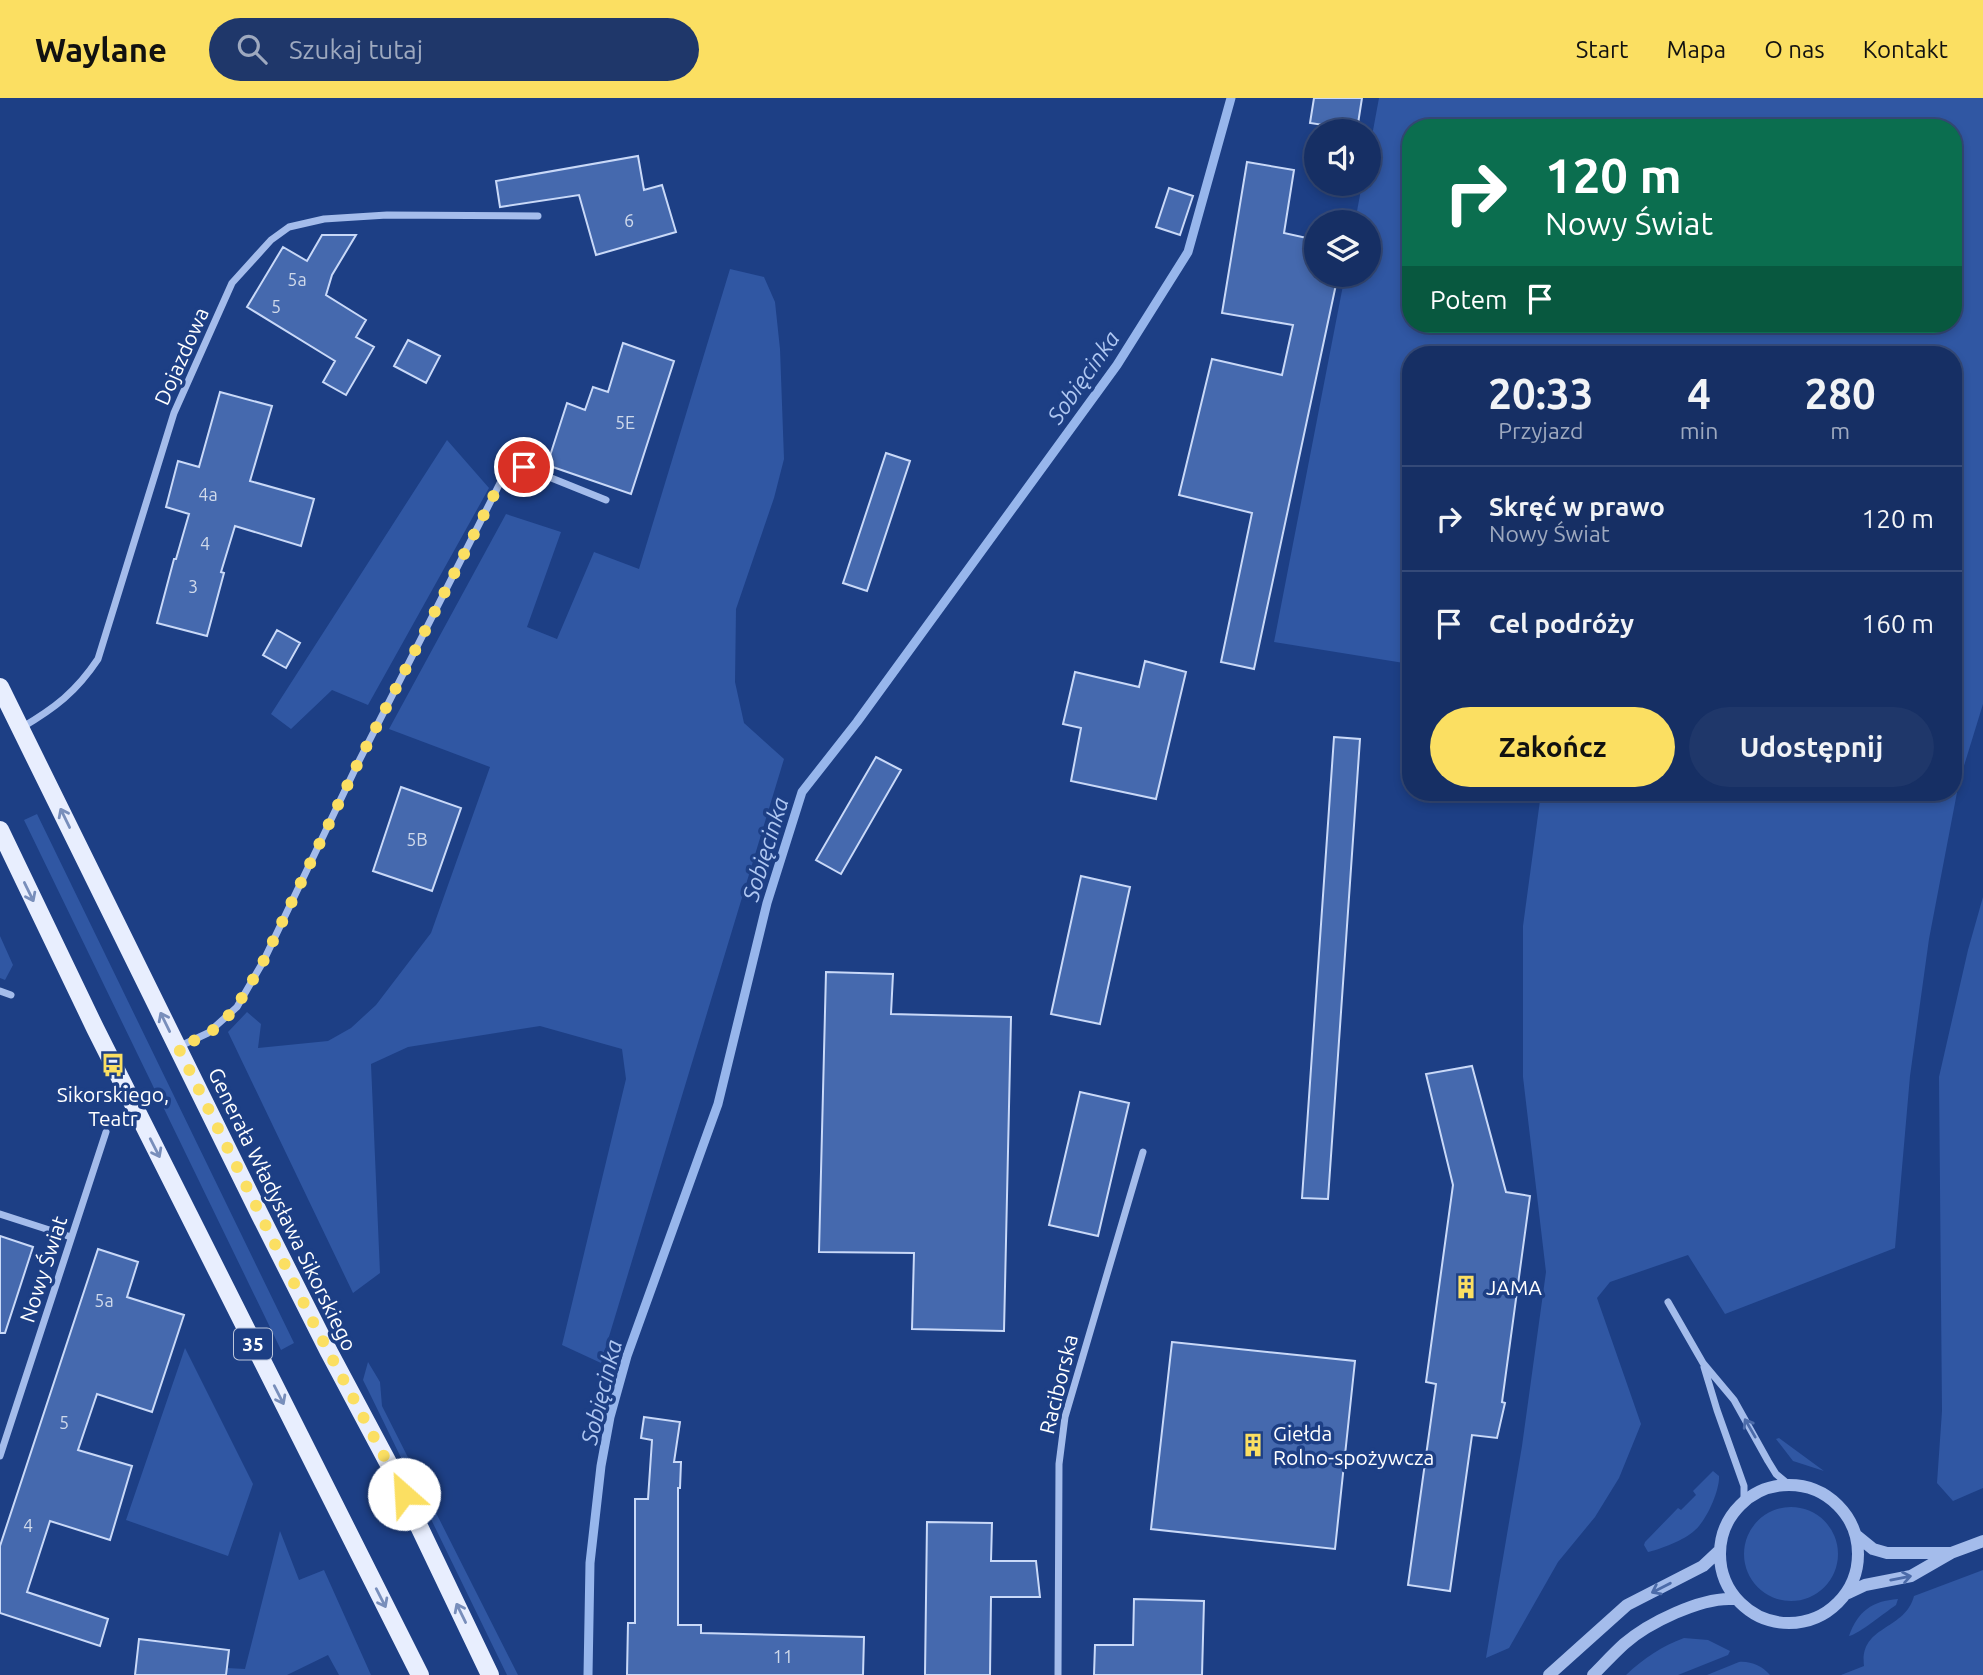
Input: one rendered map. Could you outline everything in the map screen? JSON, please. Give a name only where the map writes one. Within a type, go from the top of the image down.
[{"type":"main road","name":"Generała Władysława Sikorskiego","points":[[0,687],[328,1350],[393,1472],[491,1675]]},
{"type":"main road","name":"35","points":[[0,830],[94,1028],[420,1675]]},
{"type":"street","name":"Dojazdowa","points":[[20,728],[50,710],[82,682],[98,659],[174,413],[232,283],[271,240],[289,227],[324,219],[387,215],[538,216]]},
{"type":"street","points":[[178,1047],[208,1033],[237,1006],[263,962],[359,761],[500,483],[514,470],[524,467],[606,500]]},
{"type":"street","points":[[0,991],[10,995]]},
{"type":"street","name":"Nowy Świat","points":[[0,1456],[106,1132]]},
{"type":"street","name":"Raciborska","points":[[1058,1675],[1059,1464],[1065,1417],[1143,1152]]},
{"type":"street","points":[[0,1214],[71,1237]]},
{"type":"street","points":[[1668,1302],[1703,1363],[1734,1400],[1776,1474],[1788,1484]]},
{"type":"street","points":[[1703,1363],[1744,1486],[1744,1500]]},
{"type":"street","points":[[1593,1675],[1625,1643],[1646,1628],[1694,1606],[1720,1598],[1733,1599],[1762,1618],[1790,1623],[1827,1610],[1848,1593],[1854,1584],[1858,1564],[1857,1536],[1850,1519],[1831,1498],[1806,1486],[1772,1486],[1744,1500],[1723,1535],[1719,1551],[1718,1568],[1733,1599]]},
{"type":"street","points":[[1857,1536],[1873,1549],[1886,1553],[1951,1553]]},
{"type":"street","points":[[1848,1593],[1874,1583],[1911,1576],[1951,1553],[1983,1541]]},
{"type":"street","points":[[1549,1675],[1627,1605],[1703,1566],[1719,1551]]},
{"type":"shaded area","points":[[1379,98],[1983,98],[1983,704],[1962,772],[1962,346],[1402,346],[1402,663],[1274,642],[1343,287],[1381,287],[1381,210],[1357,210],[1360,196],[1381,196],[1381,119],[1375,119]]},
{"type":"shaded area","points":[[730,269],[764,277],[775,302],[780,349],[784,459],[774,498],[736,609],[735,682],[744,723],[784,759],[601,1363],[562,1345],[626,1079],[622,1049],[540,1026],[408,1047],[371,1064],[380,1273],[353,1293],[228,1032],[247,1012],[261,1024],[258,1048],[328,1041],[351,1028],[376,1005],[431,933],[490,767],[389,729],[506,514],[561,532],[527,627],[557,639],[594,552],[639,569]]},
{"type":"shaded area","points":[[447,440],[489,488],[368,705],[332,690],[291,729],[271,714]]},
{"type":"shaded area","points":[[1540,801],[1955,801],[1929,939],[1910,1076],[1895,1248],[1725,1314],[1688,1255],[1610,1282],[1597,1298],[1641,1424],[1619,1478],[1595,1517],[1558,1562],[1509,1648],[1486,1658],[1522,1446],[1546,1272],[1523,1077],[1523,926]]},
{"type":"shaded area","points":[[37,814],[294,1343],[281,1350],[24,820]]},
{"type":"shaded area","points":[[1983,897],[1983,1488],[1953,1501],[1937,1483],[1942,1411],[1939,1077]]},
{"type":"shaded area","points":[[0,936],[13,965],[5,980],[0,978]]},
{"type":"shaded area","points":[[185,1348],[253,1484],[228,1556],[126,1520]]},
{"type":"shaded area","points":[[368,1362],[380,1382],[382,1406],[518,1675],[507,1675],[363,1380]]},
{"type":"shaded area","points":[[1779,1438],[1824,1471],[1793,1461],[1776,1439]]},
{"type":"shaded area","points":[[1713,1471],[1719,1476],[1715,1497],[1699,1527],[1679,1541],[1648,1552],[1645,1542],[1678,1508],[1681,1510],[1696,1495],[1693,1491]]},
{"type":"shaded area","points":[[1791,1507],[1809,1510],[1824,1521],[1835,1536],[1838,1554],[1835,1572],[1824,1587],[1809,1598],[1791,1601],[1773,1598],[1758,1587],[1747,1572],[1744,1554],[1747,1536],[1758,1521],[1773,1510]]},
{"type":"shaded area","points":[[280,1531],[299,1580],[324,1570],[371,1675],[339,1675],[328,1655],[287,1675],[226,1675],[227,1668],[245,1669]]},
{"type":"shaded area","points":[[1983,1570],[1983,1675],[1841,1675],[1864,1666],[1864,1653],[1868,1643],[1902,1616],[1914,1596]]},
{"type":"shaded area","points":[[1898,1599],[1896,1605],[1849,1636],[1857,1620],[1867,1609],[1881,1602]]},
{"type":"shaded area","points":[[1684,1638],[1708,1640],[1730,1651],[1728,1655],[1678,1675],[1626,1675],[1654,1653]]},
{"type":"shaded area","points":[[1739,1662],[1756,1665],[1770,1675],[1707,1675]]},
{"type":"building","points":[[1314,98],[1362,98],[1359,119],[1311,119]]},
{"type":"building","points":[[638,156],[644,190],[662,185],[676,232],[596,255],[579,195],[500,207],[496,181]]},
{"type":"building","points":[[1247,162],[1294,170],[1284,233],[1304,237],[1304,287],[1335,287],[1254,669],[1221,662],[1252,513],[1179,495],[1212,359],[1282,375],[1293,325],[1222,313]]},
{"type":"building","points":[[1169,188],[1193,196],[1180,235],[1156,227]]},
{"type":"building","points":[[322,235],[356,235],[332,275],[326,295],[366,320],[356,337],[374,347],[346,395],[323,382],[335,361],[247,307],[283,247],[307,261]]},
{"type":"building","points":[[408,340],[440,356],[426,383],[394,366]]},
{"type":"building","points":[[623,343],[674,361],[631,494],[547,465],[567,403],[585,410],[593,387],[608,392]]},
{"type":"building","points":[[220,392],[272,406],[250,481],[314,499],[301,546],[235,526],[221,572],[224,573],[207,636],[157,623],[189,514],[166,507],[178,461],[199,467]]},
{"type":"building","points":[[886,453],[910,461],[867,591],[843,583]]},
{"type":"building","points":[[277,630],[300,643],[286,668],[263,655]]},
{"type":"building","points":[[1145,661],[1186,672],[1156,799],[1071,781],[1081,728],[1063,724],[1075,672],[1139,687]]},
{"type":"building","points":[[1334,737],[1360,739],[1328,1199],[1302,1198]]},
{"type":"building","points":[[876,757],[901,770],[841,874],[816,860]]},
{"type":"building","points":[[401,787],[461,808],[432,891],[373,871]]},
{"type":"building","points":[[1081,876],[1130,887],[1100,1024],[1051,1014]]},
{"type":"building","points":[[826,972],[893,974],[891,1014],[1011,1017],[1004,1331],[912,1329],[914,1253],[819,1252]]},
{"type":"building","points":[[1472,1066],[1506,1192],[1530,1196],[1502,1402],[1505,1403],[1497,1438],[1472,1435],[1450,1591],[1408,1585],[1436,1384],[1426,1382],[1453,1185],[1426,1074]]},
{"type":"building","points":[[1080,1092],[1129,1103],[1098,1236],[1049,1225]]},
{"type":"building","points":[[0,1236],[33,1247],[5,1333],[0,1333]]},
{"type":"building","points":[[98,1249],[138,1262],[127,1297],[184,1315],[152,1412],[97,1394],[78,1450],[132,1466],[110,1540],[50,1521],[27,1592],[108,1619],[100,1646],[0,1613],[0,1546]]},
{"type":"building","name":"Giełda Rolno-spożywcza","points":[[1172,1342],[1355,1361],[1335,1549],[1151,1529]]},
{"type":"building","points":[[644,1417],[680,1422],[674,1462],[681,1462],[678,1488],[678,1625],[701,1625],[701,1633],[864,1637],[863,1675],[627,1675],[628,1623],[635,1623],[635,1499],[648,1499],[652,1440],[641,1438]]},
{"type":"building","points":[[927,1522],[992,1523],[991,1561],[1036,1561],[1040,1597],[991,1597],[990,1675],[925,1675]]},
{"type":"building","points":[[1134,1599],[1204,1601],[1202,1675],[1094,1675],[1095,1645],[1133,1645]]},
{"type":"building","points":[[139,1639],[229,1650],[226,1675],[135,1675]]},
{"type":"waterway","name":"Sobięcinka","points":[[588,1675],[590,1563],[601,1466],[610,1417],[627,1356],[718,1104],[767,903],[802,792],[857,722],[1117,365],[1188,252],[1231,98]]},
{"type":"place","name":"Sikorskiego, Teatr","points":[[113,1065]]},
{"type":"place","name":"JAMA","points":[[1466,1287]]},
{"type":"place","name":"Giełda Rolno-spożywcza","points":[[1253,1445]]},
{"type":"route","points":[[404,1494],[316,1328],[178,1047],[208,1033],[237,1006],[263,962],[359,761],[500,483],[514,470],[524,467]]}]
